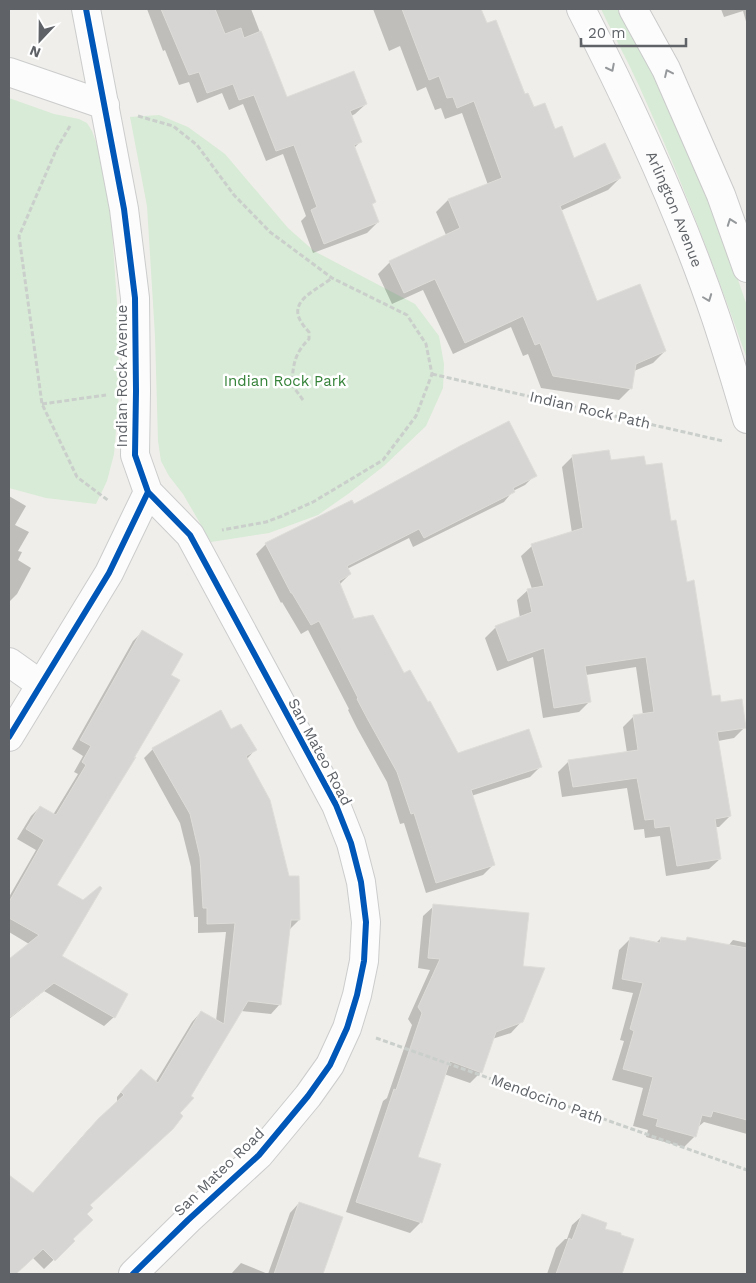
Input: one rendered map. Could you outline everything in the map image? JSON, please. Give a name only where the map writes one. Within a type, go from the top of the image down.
[{"type":"street","name":"Indian Rock Avenue","points":[[86,9],[124,209],[135,298],[135,455],[148,492]]},
{"type":"street","name":"Arlington Avenue","points":[[581,9],[622,89],[676,213],[716,317],[747,419]]},
{"type":"street","points":[[633,9],[666,69],[721,194],[747,268]]},
{"type":"street","points":[[9,72],[104,105]]},
{"type":"street","points":[[9,737],[109,573],[148,492]]},
{"type":"street","name":"San Mateo Road","points":[[133,1274],[259,1155],[308,1096],[330,1065],[347,1028],[357,995],[364,961],[366,922],[361,882],[351,843],[336,805],[190,535],[148,492]]},
{"type":"street","points":[[9,662],[40,684]]},
{"type":"path","points":[[104,105],[173,126],[197,145],[234,195],[270,232],[332,278],[407,315],[426,344],[432,374],[416,416],[383,460],[313,502],[282,516],[266,522],[190,535]]},
{"type":"path","points":[[71,125],[57,148],[19,236],[42,404],[77,477],[135,521]]},
{"type":"path","points":[[303,400],[292,385],[293,367],[296,355],[309,338],[309,332],[299,322],[297,312],[299,305],[307,296],[332,278]]},
{"type":"path","points":[[42,404],[136,391]]},
{"type":"green space","points":[[601,9],[620,9],[660,89],[697,171],[747,306],[747,359],[686,194],[639,86]]},
{"type":"green space","points":[[9,98],[54,114],[79,119],[87,123],[92,131],[104,165],[110,202],[118,317],[119,393],[114,454],[107,481],[96,504],[46,498],[9,488]]},
{"type":"green space","name":"Indian Rock Park","points":[[159,115],[188,127],[225,154],[288,228],[314,251],[415,304],[439,336],[444,364],[443,388],[426,426],[384,466],[318,515],[269,533],[211,542],[161,461],[158,441],[155,336],[147,206],[130,117]]},
{"type":"building","points":[[161,9],[215,9],[225,34],[241,28],[244,38],[261,31],[287,97],[354,71],[367,104],[350,111],[362,142],[354,145],[376,202],[372,204],[379,222],[324,244],[311,210],[317,207],[294,145],[276,151],[254,95],[239,100],[233,84],[207,93],[199,72],[189,75]]},
{"type":"building","points":[[402,9],[481,9],[487,23],[496,20],[525,94],[528,93],[534,107],[545,103],[555,129],[562,126],[574,158],[605,143],[621,178],[560,206],[597,301],[640,284],[666,351],[636,364],[632,389],[553,376],[540,343],[535,345],[523,316],[465,343],[435,279],[404,293],[389,261],[460,228],[448,199],[502,178],[474,101],[457,108],[453,97],[447,98],[439,76],[429,80]]},
{"type":"building","points":[[509,421],[537,476],[513,488],[515,492],[424,538],[419,529],[347,566],[351,574],[339,581],[354,618],[352,619],[373,615],[404,673],[410,670],[428,702],[430,701],[458,753],[529,729],[542,767],[471,790],[495,865],[436,883],[414,813],[411,814],[397,772],[357,699],[319,621],[311,625],[291,593],[265,543],[352,500],[354,504]]},
{"type":"building","points":[[609,450],[611,460],[644,456],[646,465],[662,463],[671,521],[676,520],[687,582],[694,580],[712,696],[720,695],[721,702],[742,699],[746,728],[717,732],[731,816],[715,819],[721,859],[677,866],[670,826],[655,828],[654,819],[645,820],[637,778],[573,787],[568,760],[638,750],[633,715],[654,712],[646,657],[585,666],[591,702],[554,708],[544,648],[508,661],[495,626],[532,612],[527,589],[544,586],[531,544],[583,528],[572,455]]},
{"type":"building","points":[[142,630],[183,654],[171,675],[180,680],[134,758],[136,757],[57,885],[83,900],[100,886],[102,888],[62,956],[128,994],[115,1018],[54,983],[9,1018],[9,959],[39,935],[9,918],[9,902],[44,840],[26,829],[40,806],[56,815],[86,765],[82,762],[91,746],[80,740]]},
{"type":"building","points":[[221,710],[231,729],[241,724],[257,750],[246,756],[270,800],[289,876],[299,876],[300,920],[291,920],[281,1005],[248,1001],[191,1096],[194,1098],[180,1113],[183,1116],[173,1129],[90,1205],[93,1208],[87,1214],[93,1220],[73,1239],[75,1241],[55,1261],[43,1249],[16,1274],[9,1274],[9,1175],[33,1193],[98,1119],[124,1095],[121,1092],[141,1069],[158,1083],[201,1011],[224,1024],[235,923],[207,924],[207,908],[203,908],[200,857],[190,814],[152,748]]},
{"type":"building","points":[[433,904],[529,913],[523,966],[545,968],[523,1022],[496,1032],[482,1073],[450,1061],[418,1157],[441,1164],[422,1223],[356,1202],[422,1013],[418,1007],[440,959],[428,958]]},
{"type":"building","points":[[630,937],[660,943],[661,937],[686,941],[687,937],[747,948],[747,1120],[713,1111],[711,1117],[702,1115],[696,1137],[656,1126],[658,1119],[643,1115],[653,1077],[623,1069],[634,1031],[630,1029],[643,983],[622,979]]},
{"type":"building","points":[[299,1202],[343,1217],[323,1274],[274,1274]]},
{"type":"building","points":[[582,1214],[607,1223],[605,1229],[634,1239],[622,1274],[556,1274],[569,1238],[572,1240]]},
{"type":"cycle path","points":[[86,9],[124,209],[135,298],[135,455],[148,492],[190,535],[336,805],[351,843],[361,882],[366,922],[364,961],[357,995],[347,1028],[330,1065],[308,1096],[259,1155],[133,1274]]},
{"type":"cycle path","points":[[9,737],[109,573],[148,492]]}]
